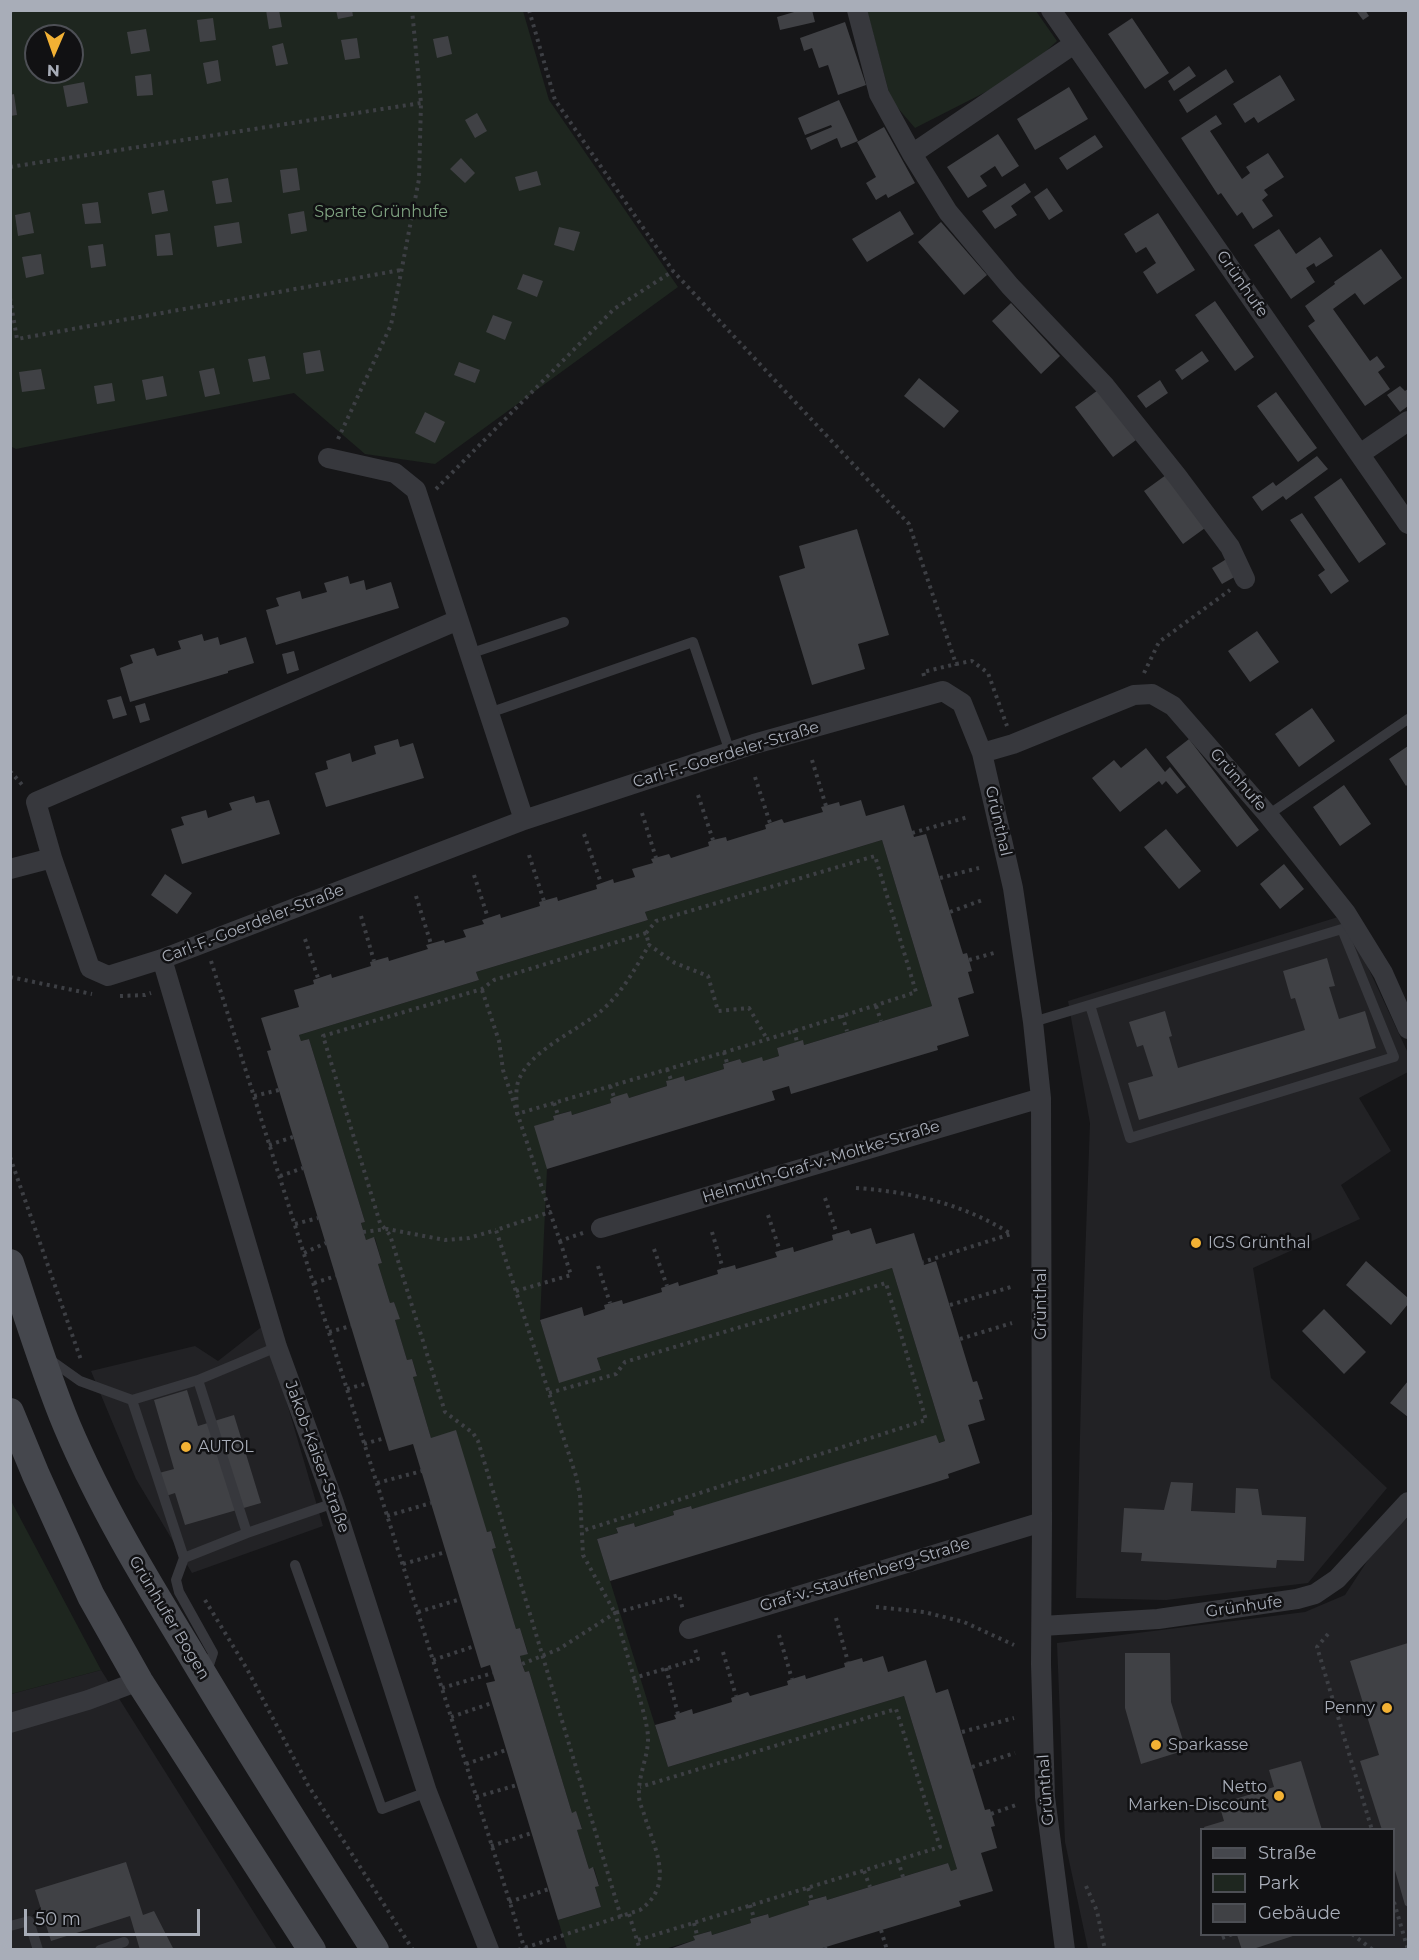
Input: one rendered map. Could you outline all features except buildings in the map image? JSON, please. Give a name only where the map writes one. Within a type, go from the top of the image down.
[{"type":"main road","name":"Grünhufer Bogen","points":[[10,1263],[39,1352],[67,1426],[132,1555],[204,1678],[375,1950]]},
{"type":"main road","points":[[10,1412],[82,1578],[139,1681],[312,1950]]},
{"type":"street","points":[[857,10],[879,94],[948,212],[1010,286],[1105,386],[1230,547],[1245,579]]},
{"type":"street","name":"Grünhufe","points":[[1051,10],[1408,524]]},
{"type":"street","points":[[912,154],[1074,44]]},
{"type":"street","points":[[1360,454],[1408,421]]},
{"type":"street","points":[[328,458],[394,473],[416,490],[524,820]]},
{"type":"street","name":"Carl-F.-Goerdeler-Straße","points":[[458,620],[36,802],[52,858],[90,968],[108,976],[162,959],[524,820],[730,752],[929,694]]},
{"type":"street","name":"Grünthal","points":[[929,694],[942,691],[962,703],[982,753],[1013,888],[1033,1022],[1041,1098],[1041,1664],[1045,1797],[1064,1949]]},
{"type":"street","name":"Grünhufe","points":[[1134,695],[1152,694],[1173,706],[1268,815],[1346,913],[1383,974],[1408,1029]]},
{"type":"street","points":[[982,753],[1013,744],[1134,695]]},
{"type":"street","points":[[10,869],[52,858]]},
{"type":"street","name":"Jakob-Kaiser-Straße","points":[[162,959],[277,1347],[334,1503],[427,1792],[489,1950]]},
{"type":"street","name":"Helmuth-Graf-v.-Moltke-Straße","points":[[601,1228],[1041,1098]]},
{"type":"street","name":"Grünhufe","points":[[1042,1626],[1158,1619],[1298,1599],[1315,1594],[1337,1579],[1408,1502]]},
{"type":"street","name":"Graf-v.-Stauffenberg-Straße","points":[[689,1629],[1042,1522]]},
{"type":"street","points":[[10,1723],[88,1700],[139,1681]]},
{"type":"lane","points":[[469,654],[564,622]]},
{"type":"lane","points":[[489,713],[693,642],[730,752]]},
{"type":"lane","points":[[1268,815],[1408,718]]},
{"type":"lane","points":[[1033,1022],[1342,929],[1394,1057],[1130,1138],[1090,1005]]},
{"type":"lane","points":[[39,1352],[80,1381],[132,1400],[198,1380],[277,1347]]},
{"type":"lane","points":[[198,1380],[247,1533]]},
{"type":"lane","points":[[132,1400],[184,1558],[176,1580],[179,1592],[213,1653],[204,1678]]},
{"type":"lane","points":[[184,1558],[334,1503]]},
{"type":"lane","points":[[295,1565],[382,1809],[427,1792]]},
{"type":"lane","points":[[10,1926],[29,1921],[38,1950]]},
{"type":"lane","points":[[100,1950],[124,1942]]},
{"type":"path","points":[[328,458],[391,326],[418,179],[421,103],[412,10]]},
{"type":"path","points":[[529,10],[555,100],[673,271],[909,524],[956,664],[972,661],[988,673],[1013,744]]},
{"type":"path","points":[[10,167],[421,103]]},
{"type":"path","points":[[10,298],[17,339],[401,270]]},
{"type":"path","points":[[422,504],[614,309],[673,271]]},
{"type":"path","points":[[1134,695],[1160,642],[1245,579]]},
{"type":"path","points":[[812,760],[826,806]]},
{"type":"path","points":[[755,777],[770,823]]},
{"type":"path","points":[[698,795],[713,840]]},
{"type":"path","points":[[642,813],[656,858]]},
{"type":"path","points":[[912,833],[968,817]]},
{"type":"path","points":[[584,834],[600,883]]},
{"type":"path","points":[[529,855],[544,901]]},
{"type":"path","points":[[517,1114],[916,993],[874,856],[656,921],[646,933],[494,980],[482,990],[323,1036],[380,1223],[387,1229],[445,1412],[473,1433],[478,1441],[621,1917]]},
{"type":"path","points":[[940,878],[980,868]]},
{"type":"path","points":[[474,875],[488,918]]},
{"type":"path","points":[[416,896],[431,944]]},
{"type":"path","points":[[950,912],[985,899]]},
{"type":"path","points":[[361,916],[374,961]]},
{"type":"path","points":[[646,933],[649,945],[675,963],[708,976],[718,1011],[749,1008],[767,1039]]},
{"type":"path","points":[[305,939],[318,978]]},
{"type":"path","points":[[205,941],[524,1948]]},
{"type":"path","points":[[517,1114],[519,1081],[529,1066],[542,1051],[601,1011],[627,983],[649,945]]},
{"type":"path","points":[[969,960],[994,953]]},
{"type":"path","points":[[482,990],[499,1041],[503,1070],[571,1275],[516,1291]]},
{"type":"path","points":[[876,1006],[881,1022]]},
{"type":"path","points":[[842,1015],[847,1031]]},
{"type":"path","points":[[794,1030],[797,1042]]},
{"type":"path","points":[[724,1052],[727,1063]]},
{"type":"path","points":[[667,1069],[670,1080]]},
{"type":"path","points":[[610,1086],[614,1097]]},
{"type":"path","points":[[254,1096],[279,1090]]},
{"type":"path","points":[[554,1103],[558,1115]]},
{"type":"path","points":[[269,1144],[293,1137]]},
{"type":"path","points":[[280,1176],[303,1168]]},
{"type":"path","points":[[856,1188],[885,1190],[938,1201],[987,1219],[1011,1234],[923,1262]]},
{"type":"path","points":[[825,1198],[837,1234]]},
{"type":"path","points":[[363,1232],[387,1229],[445,1240],[469,1238],[550,1212]]},
{"type":"path","points":[[768,1215],[780,1251]]},
{"type":"path","points":[[295,1224],[318,1218]]},
{"type":"path","points":[[560,1241],[601,1228]]},
{"type":"path","points":[[496,1230],[576,1476],[580,1495],[583,1555],[615,1613],[634,1678],[649,1738],[640,1776],[639,1798],[661,1869],[659,1887],[649,1904],[621,1917],[518,1950]]},
{"type":"path","points":[[712,1232],[723,1269]]},
{"type":"path","points":[[304,1253],[326,1244]]},
{"type":"path","points":[[654,1249],[667,1286]]},
{"type":"path","points":[[598,1266],[610,1303]]},
{"type":"path","points":[[313,1283],[336,1276]]},
{"type":"path","points":[[549,1393],[616,1374],[625,1362],[886,1283],[926,1420],[582,1531]]},
{"type":"path","points":[[950,1305],[1011,1287]]},
{"type":"path","points":[[960,1339],[1012,1323]]},
{"type":"path","points":[[329,1332],[351,1326]]},
{"type":"path","points":[[347,1389],[368,1383]]},
{"type":"path","points":[[364,1444],[385,1438]]},
{"type":"path","points":[[377,1484],[422,1471]]},
{"type":"path","points":[[387,1516],[431,1503]]},
{"type":"path","points":[[403,1564],[446,1552]]},
{"type":"path","points":[[522,1664],[559,1649],[615,1613],[679,1595],[698,1659],[634,1678]]},
{"type":"path","points":[[418,1612],[460,1599]]},
{"type":"path","points":[[876,1607],[924,1612],[964,1622],[1014,1645]]},
{"type":"path","points":[[836,1618],[848,1662]]},
{"type":"path","points":[[1328,1634],[1317,1647],[1371,1828]]},
{"type":"path","points":[[779,1635],[792,1679]]},
{"type":"path","points":[[433,1660],[475,1646]]},
{"type":"path","points":[[723,1652],[735,1696]]},
{"type":"path","points":[[666,1668],[678,1714]]},
{"type":"path","points":[[442,1688],[493,1673]]},
{"type":"path","points":[[451,1717],[492,1703]]},
{"type":"path","points":[[638,1940],[940,1847],[896,1709],[640,1787]]},
{"type":"path","points":[[962,1732],[1014,1718]]},
{"type":"path","points":[[466,1764],[506,1750]]},
{"type":"path","points":[[972,1767],[1015,1753]]},
{"type":"path","points":[[476,1797],[517,1785]]},
{"type":"path","points":[[991,1814],[1016,1805]]},
{"type":"path","points":[[491,1846],[532,1833]]},
{"type":"path","points":[[898,1860],[903,1877]]},
{"type":"path","points":[[864,1870],[870,1887]]},
{"type":"path","points":[[1086,1886],[1097,1911],[1105,1950]]},
{"type":"path","points":[[808,1888],[812,1900]]},
{"type":"path","points":[[509,1902],[549,1889]]},
{"type":"path","points":[[750,1905],[754,1918]]},
{"type":"path","points":[[1395,1906],[1407,1950]]},
{"type":"path","points":[[629,1914],[640,1950]]},
{"type":"path","points":[[694,1923],[697,1935]]},
{"type":"path","points":[[881,1930],[886,1950]]},
{"type":"path","points":[[1222,1938],[1229,1936]]},
{"type":"path","points":[[1353,1936],[1373,1950]]},
{"type":"shaded area","name":"IGS Grünthal","points":[[1338,917],[1358,946],[1408,1053],[1408,1072],[1359,1098],[1391,1151],[1341,1185],[1360,1219],[1253,1268],[1271,1378],[1387,1488],[1308,1583],[1166,1600],[1076,1598],[1090,1123],[1068,1001]]},
{"type":"shaded area","points":[[264,1325],[323,1526],[192,1573],[136,1479],[91,1371],[195,1346],[218,1361]]},
{"type":"shaded area","points":[[1408,1518],[1408,1949],[1088,1949],[1065,1842],[1057,1643],[1305,1612],[1345,1595],[1383,1537]]},
{"type":"shaded area","points":[[101,1670],[277,1949],[11,1950],[11,1694]]},
{"type":"green space","name":"Sparte Grünhufe","points":[[10,11],[523,11],[549,100],[678,287],[435,464],[365,454],[294,393],[16,449],[10,446]]},
{"type":"green space","points":[[867,11],[1036,11],[1057,41],[1023,73],[915,128],[891,100]]},
{"type":"green space","points":[[882,840],[932,1006],[804,1045],[803,1041],[777,1048],[779,1056],[763,1061],[742,1063],[740,1059],[723,1064],[724,1069],[685,1081],[684,1076],[666,1082],[667,1086],[629,1098],[610,1099],[611,1103],[572,1115],[570,1111],[553,1116],[547,1169],[540,1320],[559,1382],[601,1370],[597,1358],[892,1268],[945,1441],[692,1509],[690,1506],[673,1511],[674,1515],[635,1527],[634,1523],[616,1529],[618,1533],[597,1539],[668,1767],[904,1696],[957,1869],[951,1871],[948,1863],[827,1900],[825,1896],[808,1901],[809,1906],[769,1918],[767,1914],[750,1919],[751,1923],[712,1935],[710,1931],[694,1936],[695,1940],[665,1949],[567,1949],[558,1920],[601,1907],[595,1887],[599,1885],[594,1868],[589,1869],[577,1830],[582,1828],[576,1812],[572,1813],[529,1671],[525,1672],[520,1656],[528,1653],[520,1628],[516,1629],[492,1549],[496,1548],[491,1531],[487,1532],[431,1438],[413,1377],[417,1375],[412,1359],[407,1360],[395,1320],[399,1319],[394,1302],[390,1303],[378,1264],[382,1263],[375,1238],[366,1240],[361,1223],[365,1222],[309,1039],[301,1041],[299,1035],[479,980],[476,972],[648,920],[645,912]]},
{"type":"green space","points":[[10,1499],[101,1670],[11,1694],[10,1694]]},
{"type":"place","name":"IGS Grünthal","points":[[1196,1243]]},
{"type":"place","name":"AUTOL","points":[[186,1447]]},
{"type":"place","name":"Penny","points":[[1387,1708]]},
{"type":"place","name":"Sparkasse","points":[[1156,1745]]},
{"type":"place","name":"Netto Marken-Discount","points":[[1279,1796]]}]
